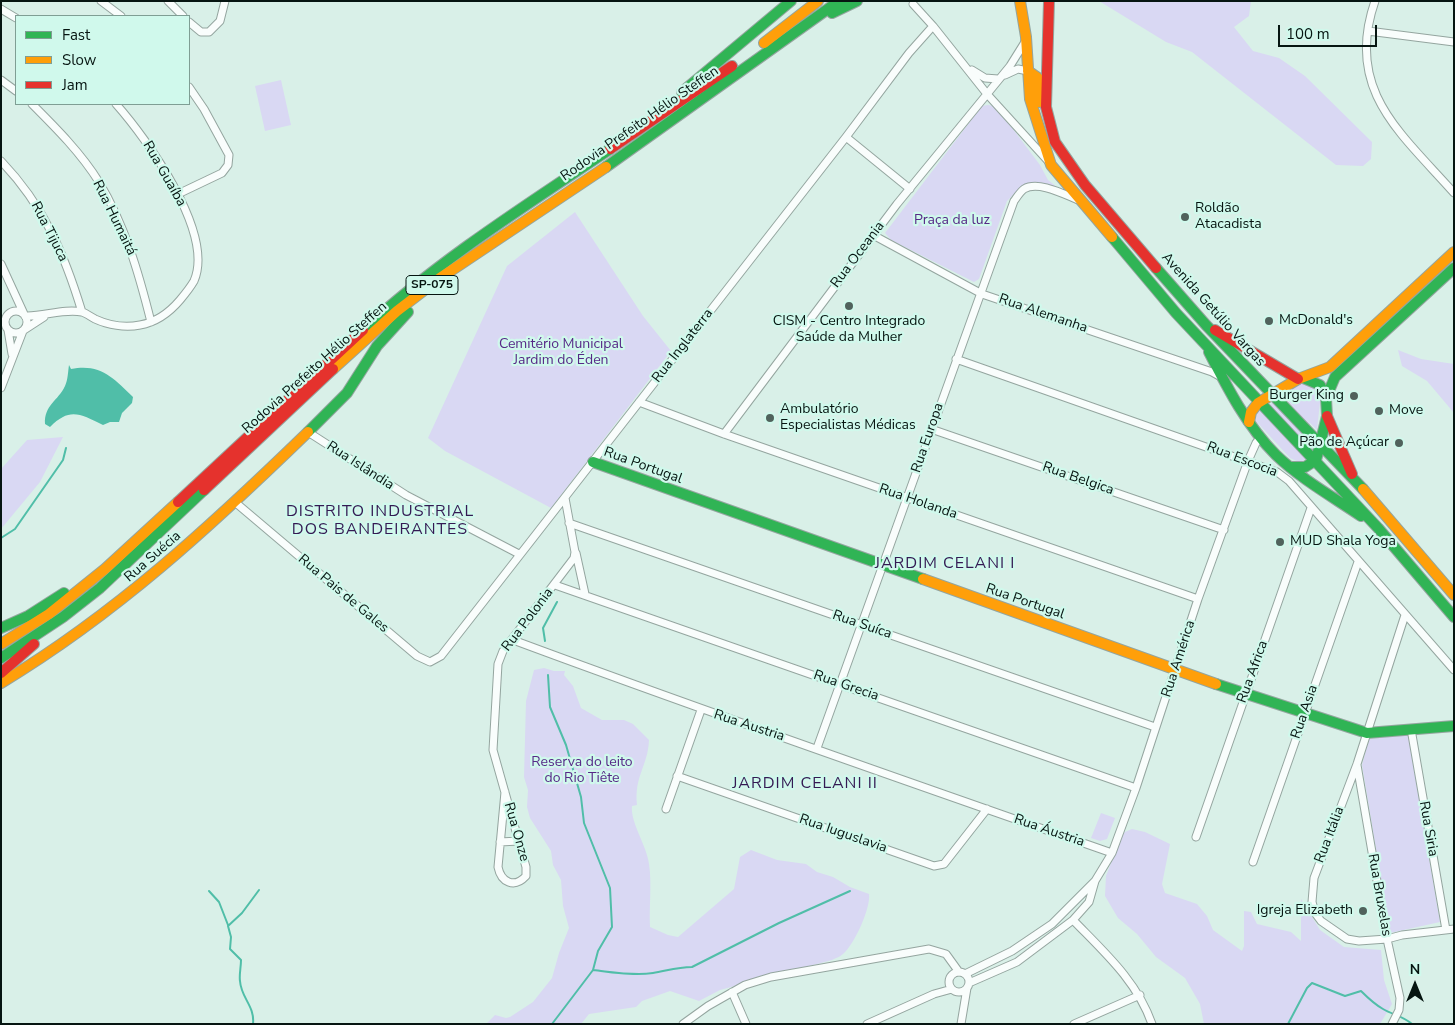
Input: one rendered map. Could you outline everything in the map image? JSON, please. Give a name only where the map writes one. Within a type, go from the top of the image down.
[{"type":"main road","points":[[620,143],[792,1]]},
{"type":"main road","name":"Rodovia Prefeito Hélio Steffen","points":[[1,644],[49,614],[105,569],[393,301],[451,257],[746,57],[818,1]]},
{"type":"main road","name":"Rodovia Prefeito Hélio Steffen","points":[[1,658],[63,617],[139,552],[340,362],[397,312],[440,278],[642,142],[777,43],[839,1]]},
{"type":"main road","points":[[777,43],[857,1]]},
{"type":"main road","name":"Avenida Getúlio Vargas","points":[[1020,1],[1026,37],[1034,115],[1051,165],[1204,342],[1378,528],[1454,618]]},
{"type":"main road","name":"Avenida Getúlio Vargas","points":[[1049,1],[1046,107],[1056,142],[1085,185],[1206,326],[1356,481],[1454,595]]},
{"type":"main road","points":[[1028,70],[1038,78],[1039,102],[1046,131],[1056,142]]},
{"type":"main road","points":[[1249,422],[1253,408],[1261,401],[1301,379],[1330,368],[1454,252]]},
{"type":"main road","points":[[1326,398],[1335,377],[1454,268]]},
{"type":"main road","name":"Rua Suécia","points":[[1,683],[56,651],[99,620],[163,568],[236,503],[347,393],[387,333],[429,293],[440,278]]},
{"type":"main road","points":[[1206,326],[1301,379],[1320,385],[1326,398],[1327,416],[1316,460],[1305,466],[1290,467]]},
{"type":"main road","points":[[1204,342],[1221,377],[1249,422],[1261,437],[1290,467],[1378,528]]},
{"type":"main road","points":[[1327,416],[1356,481]]},
{"type":"main road","name":"Rua Portugal","points":[[593,462],[883,567],[1305,714],[1367,733],[1453,726]]},
{"type":"main road","points":[[1,628],[28,616],[105,569]]},
{"type":"main road","points":[[1,673],[63,617]]},
{"type":"street","points":[[101,1],[120,15]]},
{"type":"street","points":[[168,1],[181,15]]},
{"type":"street","points":[[190,23],[201,32],[209,32],[220,21],[225,1]]},
{"type":"street","points":[[1375,1],[1368,31],[1369,72],[1380,105],[1386,115],[1454,192]]},
{"type":"street","name":"Avenida Getúlio Vargas","points":[[913,4],[966,66],[987,94],[1051,165]]},
{"type":"street","points":[[1,9],[15,17]]},
{"type":"street","name":"Rua Inglaterra","points":[[430,662],[447,651],[519,554],[846,137],[909,53],[933,26]]},
{"type":"street","points":[[1368,31],[1454,42]]},
{"type":"street","name":"Rua Oceania","points":[[724,434],[873,235],[1018,55],[1026,37]]},
{"type":"street","points":[[966,66],[985,78],[998,79],[1018,69],[1028,70]]},
{"type":"street","points":[[1,80],[15,90]]},
{"type":"street","points":[[178,194],[222,173],[228,165],[229,155],[204,109],[190,88]]},
{"type":"street","name":"Rua Humaitá","points":[[33,105],[66,138],[99,182],[122,228],[137,267],[151,322]]},
{"type":"street","name":"Rua Guaíba","points":[[117,105],[137,128],[178,194],[196,246],[197,265],[194,281],[172,310],[151,322]]},
{"type":"street","points":[[846,137],[910,188]]},
{"type":"street","name":"Rua Tijuca","points":[[1,161],[38,206],[52,231],[74,284],[82,312]]},
{"type":"street","name":"Rua Europa","points":[[817,748],[1014,201],[1024,189],[1038,187],[1081,201]]},
{"type":"street","name":"Rua Alemanha","points":[[873,235],[982,294],[1212,372],[1221,377]]},
{"type":"street","points":[[1,264],[12,284],[27,323],[1,388]]},
{"type":"street","points":[[12,284],[14,300],[11,312],[5,319],[12,357]]},
{"type":"street","points":[[1,315],[18,311],[25,315],[82,312],[96,320],[120,326],[139,326],[151,322]]},
{"type":"street","points":[[6,329],[16,333],[47,315]]},
{"type":"street","name":"Rua Escocia","points":[[956,359],[1269,468],[1283,476],[1454,670]]},
{"type":"street","name":"Rua Holanda","points":[[638,402],[724,434],[1198,599]]},
{"type":"street","name":"Rua Belgica","points":[[931,429],[1224,530]]},
{"type":"street","name":"Rua Islândia","points":[[308,432],[406,495],[519,554]]},
{"type":"street","name":"Rua América","points":[[1095,880],[1112,853],[1177,669],[1198,599],[1248,461],[1256,443],[1261,437]]},
{"type":"street","points":[[565,497],[585,594]]},
{"type":"street","name":"Rua Pais de Gales","points":[[236,503],[417,656],[430,662]]},
{"type":"street","name":"Rua Africa","points":[[1196,837],[1311,508]]},
{"type":"street","name":"Rua Suíca","points":[[569,523],[1155,728]]},
{"type":"street","name":"Rua Polonia","points":[[493,750],[498,664],[503,651],[571,563],[575,552]]},
{"type":"street","name":"Rua Asia","points":[[1253,862],[1358,562]]},
{"type":"street","name":"Rua Grecia","points":[[555,585],[1136,788]]},
{"type":"street","name":"Rua Itália","points":[[1405,615],[1357,764],[1314,878],[1312,902],[1315,913],[1321,921],[1337,934],[1359,941],[1450,930]]},
{"type":"street","name":"Rua Austria","points":[[513,640],[701,710],[817,748],[986,809]]},
{"type":"street","points":[[666,809],[701,710]]},
{"type":"street","name":"Rua Siria","points":[[1411,729],[1450,930]]},
{"type":"street","name":"Rua Onze","points":[[493,750],[505,792],[519,841],[526,867],[526,876],[514,883],[505,882],[500,876],[498,867],[505,792]]},
{"type":"street","name":"Rua Bruxelas","points":[[1357,764],[1387,939],[1400,998],[1399,1010],[1392,1024]]},
{"type":"street","name":"Rua Iuguslavia","points":[[678,776],[934,866],[944,864],[986,809]]},
{"type":"street","name":"Rua Áustria","points":[[986,809],[1112,853]]},
{"type":"street","points":[[500,842],[519,841]]},
{"type":"street","points":[[952,984],[961,991],[968,985],[1016,962],[1073,920],[1089,902],[1095,880]]},
{"type":"street","points":[[867,1024],[934,994],[952,984],[962,973],[1012,951],[1052,924],[1095,880]]},
{"type":"street","points":[[1073,920],[1127,977],[1140,995],[1152,1024]]},
{"type":"street","points":[[683,1024],[745,985],[771,977],[929,949],[946,954],[962,973],[968,985],[961,1024]]},
{"type":"street","points":[[946,954],[952,984],[962,1012]]},
{"type":"street","points":[[732,992],[746,1024]]},
{"type":"street","points":[[1074,1024],[1140,995]]},
{"type":"green space","points":[[1099,1],[1251,1],[1249,16],[1234,27],[1253,51],[1279,58],[1305,76],[1372,142],[1371,159],[1363,166],[1336,165],[1192,52],[1166,42]]},
{"type":"green space","points":[[281,80],[291,125],[265,131],[255,86]]},
{"type":"green space","name":"Praça da luz","points":[[982,106],[993,106],[1013,129],[1040,165],[1048,180],[1062,191],[1045,185],[1018,190],[1007,201],[979,279],[974,282],[891,240],[885,233]]},
{"type":"green space","name":"Cemitério Municipal Jardim do Éden","points":[[575,212],[643,316],[671,351],[551,508],[445,451],[428,438],[507,266]]},
{"type":"green space","points":[[1398,350],[1421,359],[1454,364],[1454,413],[1427,381],[1402,366]]},
{"type":"green space","points":[[1307,382],[1314,385],[1321,393],[1317,430],[1310,423],[1309,428],[1283,394],[1297,384]]},
{"type":"green space","points":[[1274,402],[1312,442],[1312,449],[1269,405]]},
{"type":"green space","points":[[1258,407],[1307,459],[1299,462],[1290,458],[1254,419],[1254,414]]},
{"type":"green space","points":[[63,437],[40,482],[1,529],[1,469],[27,440]]},
{"type":"green space","name":"Reserva do leito do Rio Tiête","points":[[544,668],[554,671],[565,671],[564,675],[573,686],[581,708],[602,720],[624,720],[633,724],[649,740],[637,786],[637,805],[632,806],[632,812],[648,857],[650,927],[678,937],[734,889],[740,857],[751,850],[777,860],[806,864],[817,872],[833,877],[850,887],[869,894],[865,917],[857,935],[842,955],[832,960],[720,990],[699,1001],[670,991],[642,1001],[636,1007],[589,1014],[581,1024],[486,1024],[495,1015],[506,1018],[510,1017],[533,1002],[552,978],[569,928],[563,906],[561,880],[553,865],[551,851],[530,818],[527,807],[528,790],[524,777],[526,701],[534,670]]},
{"type":"green space","points":[[1408,735],[1440,922],[1390,933],[1362,765],[1369,739]]},
{"type":"green space","points":[[1101,813],[1115,818],[1107,839],[1100,841],[1091,838]]},
{"type":"green space","points":[[1132,829],[1145,832],[1170,844],[1162,884],[1165,893],[1197,904],[1207,916],[1213,930],[1242,951],[1244,946],[1244,911],[1251,912],[1257,924],[1291,932],[1301,941],[1301,899],[1320,930],[1344,947],[1381,950],[1384,980],[1392,1004],[1380,1024],[1204,1024],[1200,1004],[1185,978],[1156,957],[1137,934],[1118,918],[1105,896],[1106,876],[1121,837],[1125,832]]},
{"type":"shaded area","points":[[69,365],[71,369],[90,368],[106,374],[133,397],[132,403],[122,413],[119,422],[110,422],[103,425],[75,414],[63,417],[50,427],[45,424],[49,408],[66,384]]},
{"type":"waterway","points":[[1,538],[15,529],[63,460],[66,448]]},
{"type":"waterway","points":[[545,641],[543,628],[557,602]]},
{"type":"waterway","points":[[548,675],[550,707],[566,745],[581,797],[584,823],[610,888],[612,927],[598,951],[593,970],[552,1024]]},
{"type":"waterway","points":[[253,1024],[252,1012],[241,987],[241,960],[230,949],[231,937],[228,926],[242,913],[259,890]]},
{"type":"waterway","points":[[209,891],[219,902],[228,925]]},
{"type":"waterway","points":[[593,970],[638,974],[692,967],[779,923],[850,891]]},
{"type":"waterway","points":[[1288,1024],[1307,988],[1312,983],[1345,996],[1361,991],[1380,1007],[1412,1024]]},
{"type":"traffic: fast","points":[[682,92],[791,1]]},
{"type":"traffic: fast","points":[[606,167],[839,1]]},
{"type":"traffic: fast","points":[[832,13],[857,1]]},
{"type":"traffic: fast","points":[[363,330],[452,257],[610,149]]},
{"type":"traffic: fast","points":[[1112,237],[1176,313],[1378,528],[1454,617]]},
{"type":"traffic: fast","points":[[1156,268],[1206,325],[1363,489]]},
{"type":"traffic: fast","points":[[1290,467],[1305,467],[1316,460],[1327,416],[1326,398],[1335,377],[1454,268]]},
{"type":"traffic: fast","points":[[308,432],[347,393],[377,346],[408,312]]},
{"type":"traffic: fast","points":[[1209,352],[1239,406],[1256,432],[1276,455],[1296,472],[1361,516]]},
{"type":"traffic: fast","points":[[1303,378],[1320,385],[1326,398]]},
{"type":"traffic: fast","points":[[593,462],[923,579]]},
{"type":"traffic: fast","points":[[1,658],[63,617],[100,588],[204,490]]},
{"type":"traffic: fast","points":[[1,628],[28,616],[64,593]]},
{"type":"traffic: fast","points":[[1216,684],[1367,733],[1454,726]]},
{"type":"traffic: slow","points":[[764,43],[818,1]]},
{"type":"traffic: slow","points":[[1020,1],[1026,37],[1030,99],[1051,165],[1112,237]]},
{"type":"traffic: slow","points":[[1028,71],[1038,78],[1039,102]]},
{"type":"traffic: slow","points":[[333,369],[397,311],[440,278],[606,167]]},
{"type":"traffic: slow","points":[[1249,422],[1251,412],[1258,403],[1298,379],[1330,367],[1454,252]]},
{"type":"traffic: slow","points":[[1,683],[44,656],[124,598],[199,534],[308,432]]},
{"type":"traffic: slow","points":[[1363,489],[1454,595]]},
{"type":"traffic: slow","points":[[1,644],[49,614],[105,569],[178,502]]},
{"type":"traffic: slow","points":[[923,579],[1216,684]]},
{"type":"traffic: jam","points":[[1049,1],[1046,107],[1055,142],[1085,185],[1156,268]]},
{"type":"traffic: jam","points":[[610,149],[732,66]]},
{"type":"traffic: jam","points":[[178,502],[363,330]]},
{"type":"traffic: jam","points":[[1215,330],[1298,379]]},
{"type":"traffic: jam","points":[[204,490],[333,369]]},
{"type":"traffic: jam","points":[[1327,416],[1352,474]]},
{"type":"traffic: jam","points":[[1,673],[34,644]]},
{"type":"place","name":"Roldão Atacadista","points":[[1185,217]]},
{"type":"place","name":"CISM - Centro Integrado Saúde da Mulher","points":[[849,306]]},
{"type":"place","name":"McDonald's","points":[[1269,321]]},
{"type":"place","name":"Burger King","points":[[1354,396]]},
{"type":"place","name":"Move","points":[[1379,411]]},
{"type":"place","name":"Ambulatório Especialistas Médicas","points":[[770,418]]},
{"type":"place","name":"Pão de Açúcar","points":[[1399,443]]},
{"type":"place","name":"MUD Shala Yoga","points":[[1280,542]]},
{"type":"place","name":"Igreja Elizabeth","points":[[1363,911]]},
{"type":"district","name":"DISTRITO INDUSTRIAL DOS BANDEIRANTES","points":[[380,521]]},
{"type":"district","name":"JARDIM CELANI I","points":[[945,564]]},
{"type":"district","name":"JARDIM CELANI II","points":[[805,784]]}]
